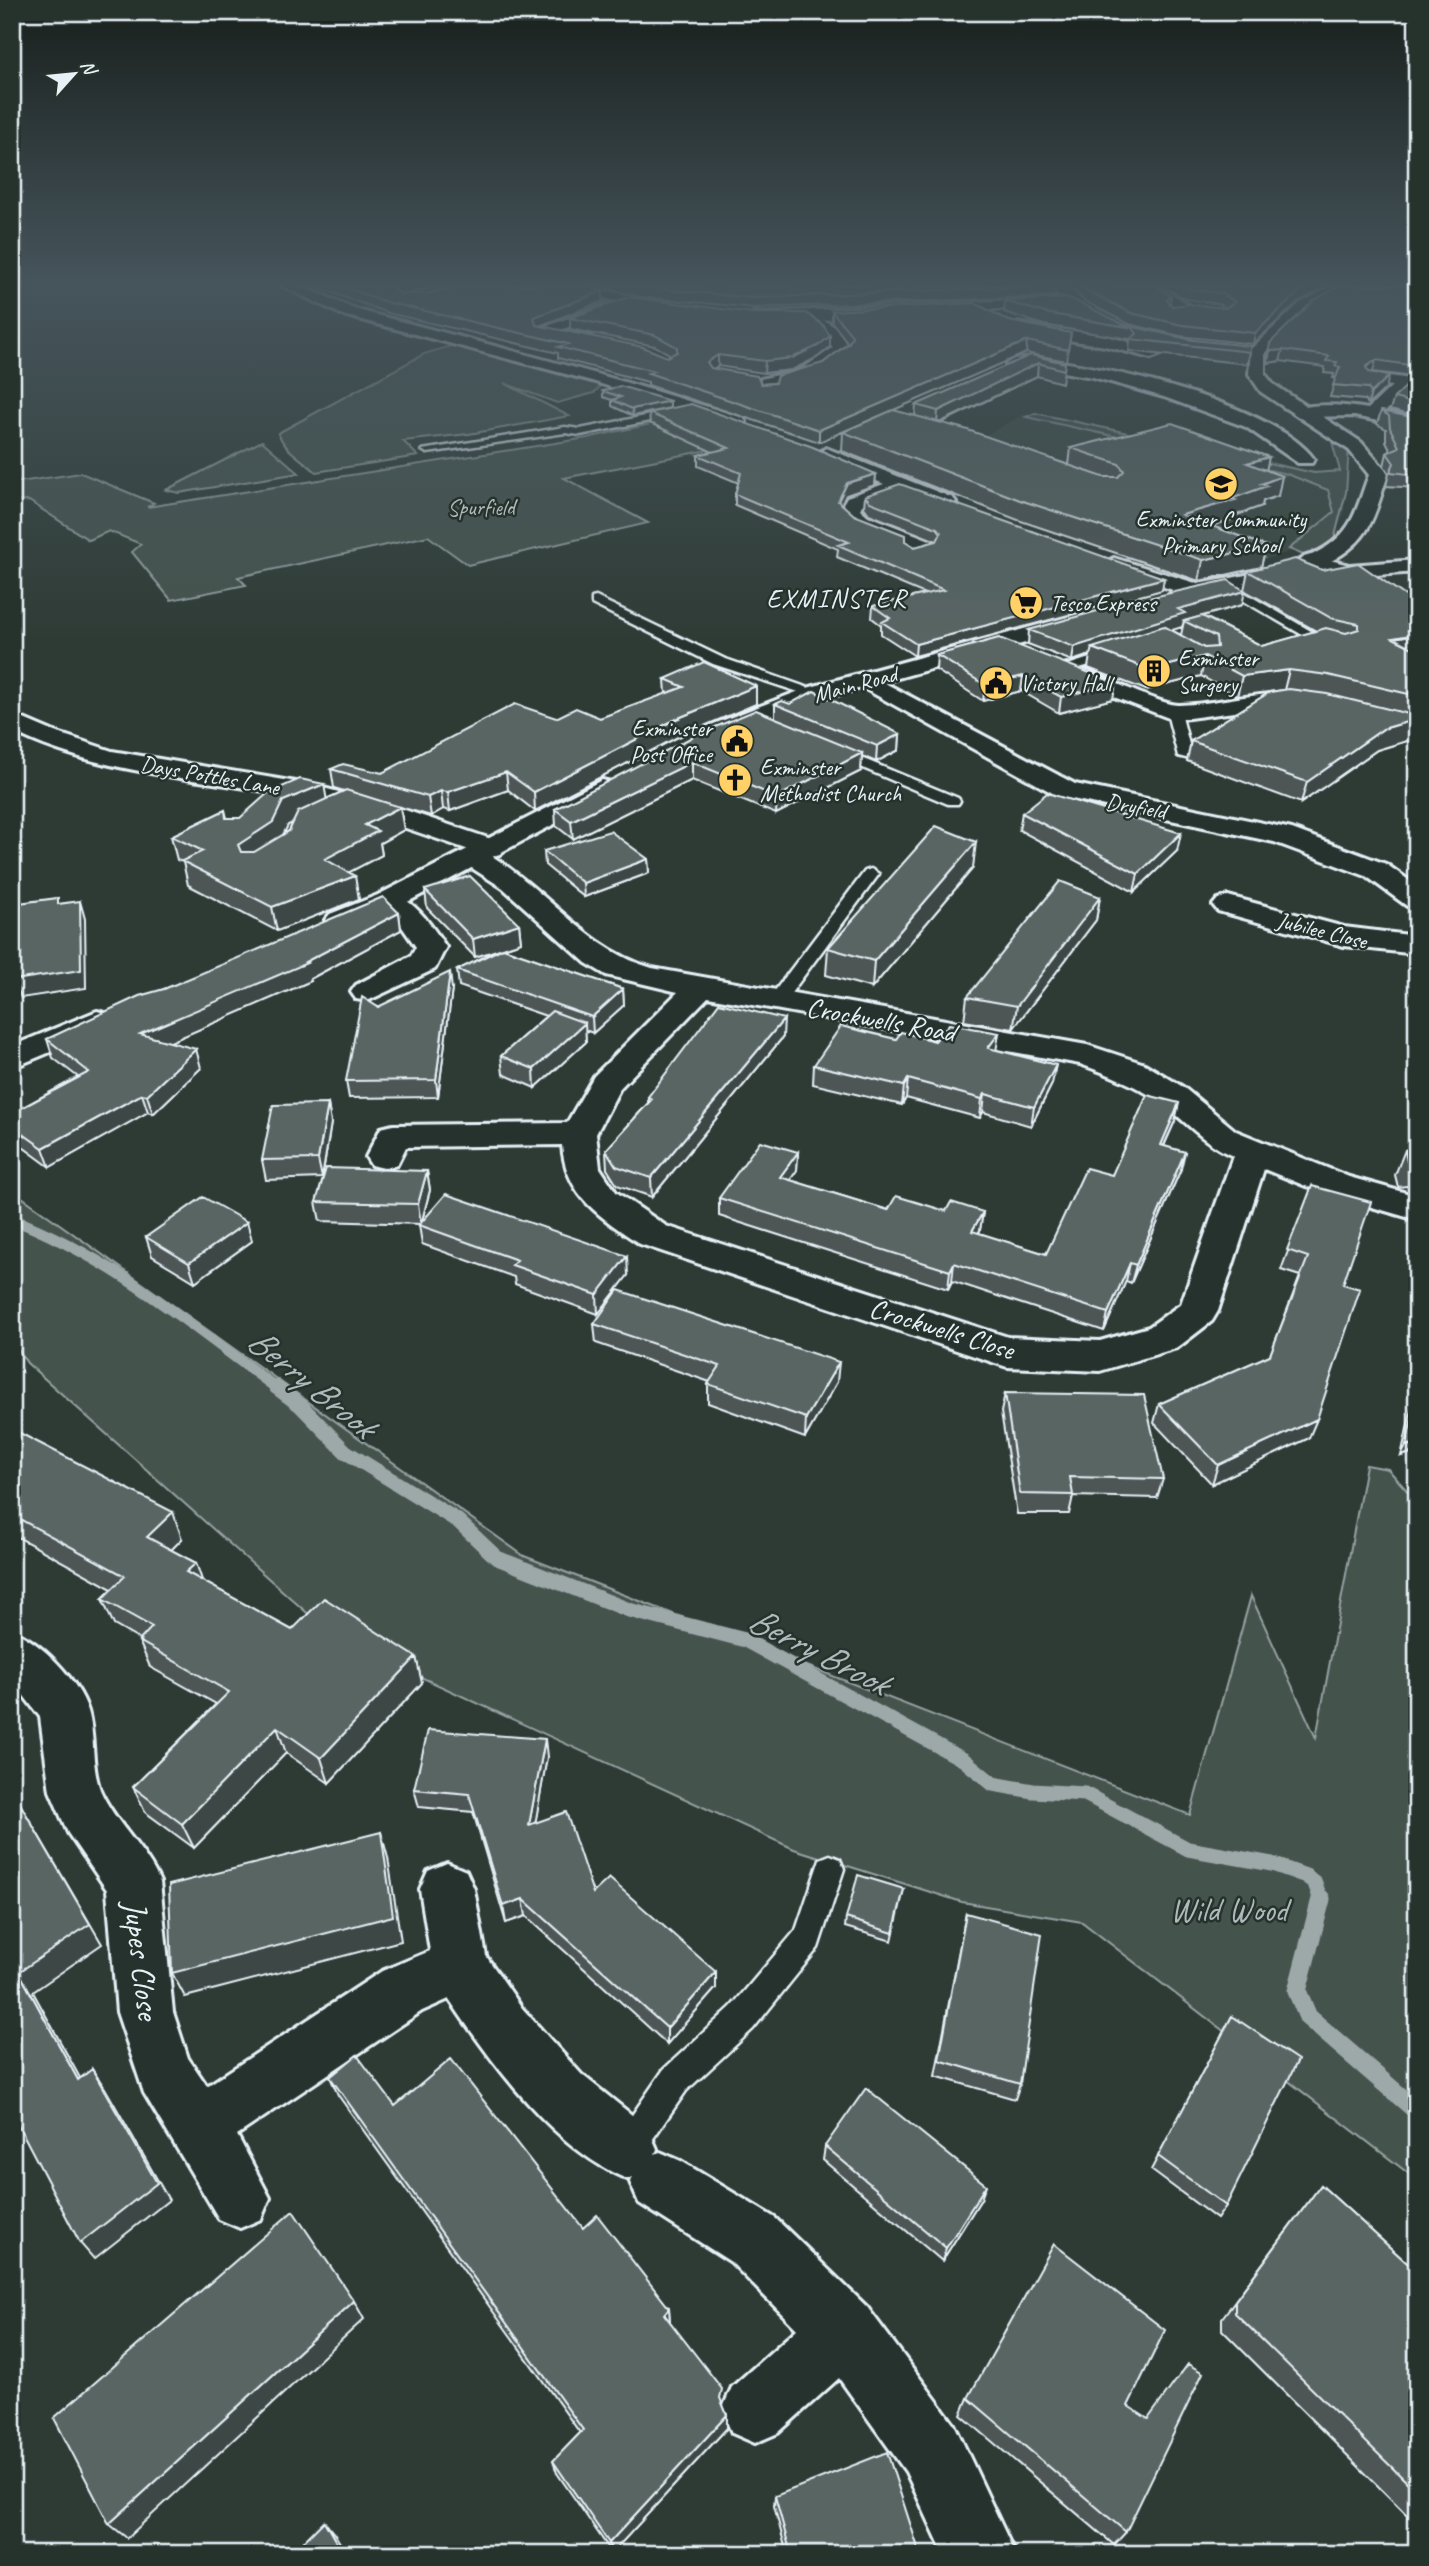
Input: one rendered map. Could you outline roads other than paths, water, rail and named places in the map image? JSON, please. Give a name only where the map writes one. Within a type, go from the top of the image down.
[{"type":"street","points":[[688,405],[759,430]]},
{"type":"street","points":[[1209,405],[1252,423],[1305,460]]},
{"type":"street","points":[[1156,600],[1311,561],[1338,549],[1356,530],[1379,475],[1355,446],[1293,405]]},
{"type":"street","points":[[1373,414],[1383,405]]},
{"type":"street","points":[[1304,412],[1338,410],[1373,414],[1417,424]]},
{"type":"street","points":[[845,440],[814,449],[962,508]]},
{"type":"street","points":[[899,485],[854,501],[849,510],[861,520],[928,546]]},
{"type":"street","points":[[1093,557],[1194,590]]},
{"type":"street","points":[[1311,561],[1349,571],[1417,566]]},
{"type":"street","name":"Main Road","points":[[697,741],[816,693],[1002,644],[1105,613]]},
{"type":"street","points":[[1002,644],[1174,713],[1272,700],[1332,708]]},
{"type":"street","name":"Dryfield","points":[[866,680],[1067,790],[1112,802],[1245,825],[1294,839],[1376,870],[1417,900]]},
{"type":"street","name":"Days Pottles Lane","points":[[12,721],[63,743],[116,758],[301,791],[342,808],[391,812],[482,852]]},
{"type":"street","points":[[313,931],[388,901],[625,776]]},
{"type":"street","name":"Crockwells Road","points":[[482,852],[597,957],[617,968],[648,977],[1087,1055],[1133,1071],[1171,1094],[1224,1139],[1252,1153],[1336,1185],[1417,1208]]},
{"type":"street","points":[[367,992],[424,962],[431,947],[410,918],[388,901]]},
{"type":"street","name":"Jubilee Close","points":[[1228,905],[1306,929],[1373,944],[1417,945]]},
{"type":"street","points":[[391,1138],[579,1134],[606,1083],[701,986]]},
{"type":"street","points":[[12,1058],[126,1008]]},
{"type":"street","name":"Crockwells Close","points":[[579,1134],[582,1168],[603,1201],[653,1235],[1007,1352],[1058,1355],[1100,1356],[1163,1338],[1198,1311],[1252,1153]]},
{"type":"street","name":"Jupes Close","points":[[12,1651],[32,1668],[64,1711],[75,1791],[86,1816],[133,1882],[145,2012],[164,2073],[199,2126],[240,2198]]},
{"type":"street","points":[[447,1889],[460,1966],[502,2028],[560,2095],[643,2166],[753,2240],[844,2330],[930,2448],[980,2554]]},
{"type":"street","points":[[199,2126],[402,1991],[460,1966]]},
{"type":"street","points":[[755,2410],[844,2330]]},
{"type":"lane","points":[[427,450],[563,426],[580,432],[698,408]]},
{"type":"lane","points":[[1222,584],[1319,642],[1347,646]]},
{"type":"lane","points":[[596,601],[718,661],[816,693]]},
{"type":"lane","points":[[1062,669],[1125,651]]},
{"type":"lane","points":[[1174,713],[1185,756]]},
{"type":"lane","points":[[751,717],[777,727]]},
{"type":"lane","points":[[828,749],[953,802]]},
{"type":"lane","points":[[278,805],[301,791]]},
{"type":"lane","points":[[777,1000],[871,874]]},
{"type":"lane","points":[[643,2166],[675,2080],[742,2018],[808,1938],[830,1868]]},
{"type":"waterway","name":"Berry Brook","points":[[12,1219],[48,1235],[117,1273],[278,1389]]},
{"type":"waterway","name":"Berry Brook","points":[[276,1387],[300,1405],[346,1452],[458,1521],[497,1558],[629,1610],[745,1640],[964,1760],[993,1784],[1033,1791],[1085,1794],[1188,1849],[1272,1864],[1306,1876],[1315,1883],[1321,1900]]},
{"type":"waterway","name":"Berry Brook","points":[[1321,1900],[1297,1991],[1308,2017],[1417,2111]]},
{"type":"place","name":"Exminster Community Primary School","points":[[1221,484]]},
{"type":"place","name":"Tesco Express","points":[[1026,603]]},
{"type":"place","name":"Exminster Surgery","points":[[1154,671]]},
{"type":"place","name":"Victory Hall","points":[[996,683]]},
{"type":"place","name":"Exminster Post Office","points":[[737,741]]},
{"type":"place","name":"Exminster Methodist Church","points":[[735,780]]},
{"type":"district","name":"EXMINSTER","points":[[837,598]]},
{"type":"park label","name":"Spurfield","points":[[481,507]]},
{"type":"park label","name":"Wild Wood","points":[[1229,1909]]}]
